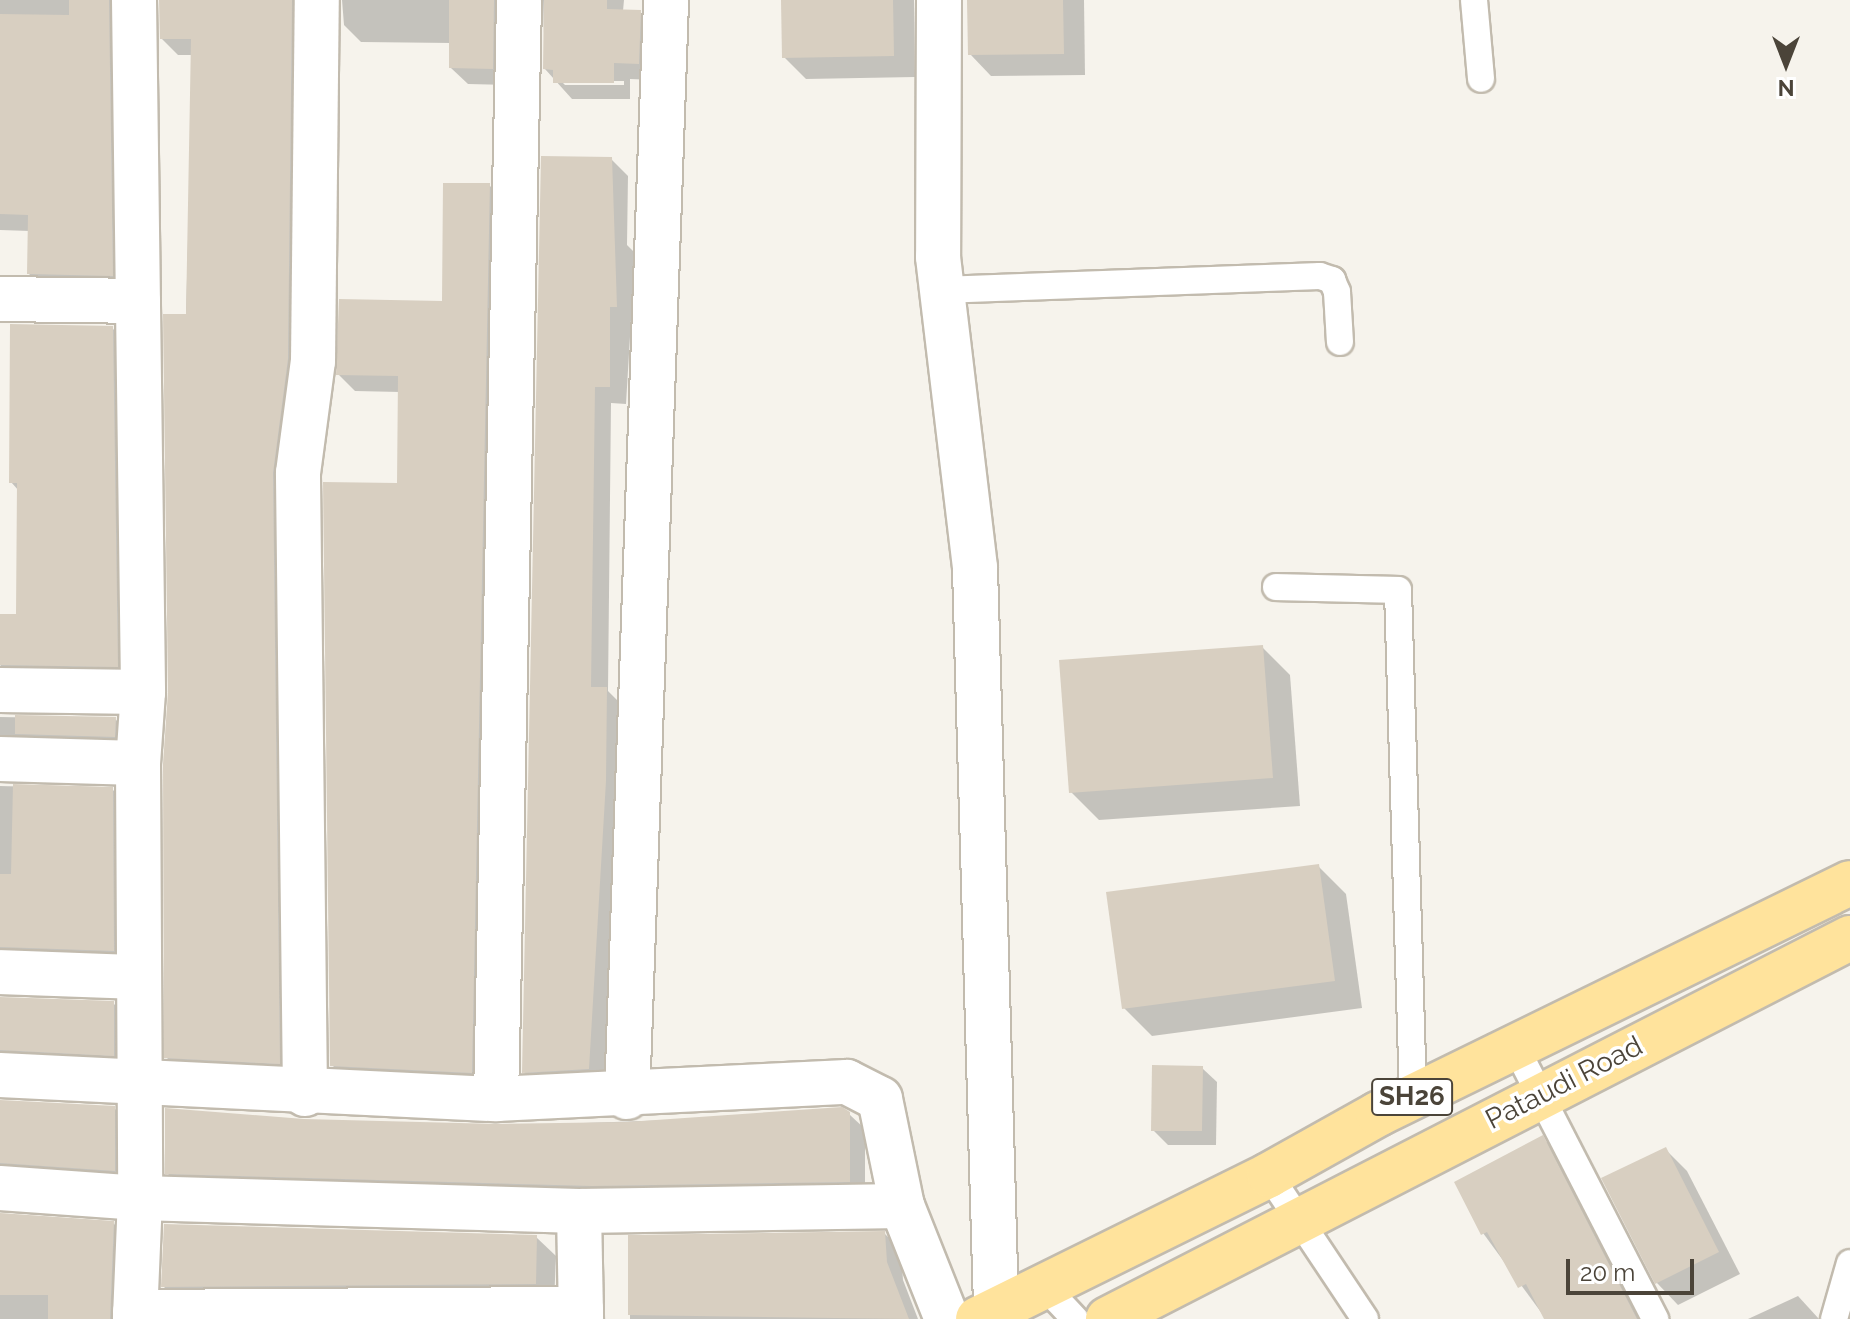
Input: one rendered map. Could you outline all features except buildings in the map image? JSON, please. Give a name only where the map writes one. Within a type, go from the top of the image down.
[{"type":"main road","name":"SH26","points":[[987,1314],[1269,1175],[1413,1096],[1850,883]]},
{"type":"main road","points":[[1752,930],[1777,975]]},
{"type":"main road","name":"Pataudi Road","points":[[1108,1319],[1540,1094],[1850,938]]},
{"type":"street","points":[[134,0],[143,692],[138,763],[141,1082],[135,1316],[581,1314],[579,1211]]},
{"type":"street","points":[[305,1094],[298,473],[313,361],[317,0]]},
{"type":"street","points":[[496,1099],[519,0]]},
{"type":"street","points":[[627,1097],[666,0]]},
{"type":"street","points":[[939,0],[941,290],[975,568],[987,1314]]},
{"type":"street","points":[[0,299],[138,301]]},
{"type":"street","points":[[0,690],[143,692]]},
{"type":"street","points":[[0,759],[138,763]]},
{"type":"street","points":[[0,972],[138,977]]},
{"type":"street","points":[[0,1075],[305,1094],[496,1099],[627,1097],[819,1080],[866,1087],[880,1099],[885,1111],[902,1206],[947,1319]]},
{"type":"street","points":[[0,1188],[140,1198],[579,1211],[902,1206]]},
{"type":"lane","points":[[1474,0],[1481,79]]},
{"type":"lane","points":[[941,290],[1320,276],[1332,280],[1337,292],[1340,342]]},
{"type":"lane","points":[[1276,587],[1398,590],[1413,1096]]},
{"type":"lane","points":[[1516,1048],[1655,1319]]},
{"type":"lane","points":[[1269,1175],[1365,1319]]},
{"type":"lane","points":[[1834,1319],[1850,1263]]},
{"type":"lane","points":[[1043,1285],[1075,1319]]}]
